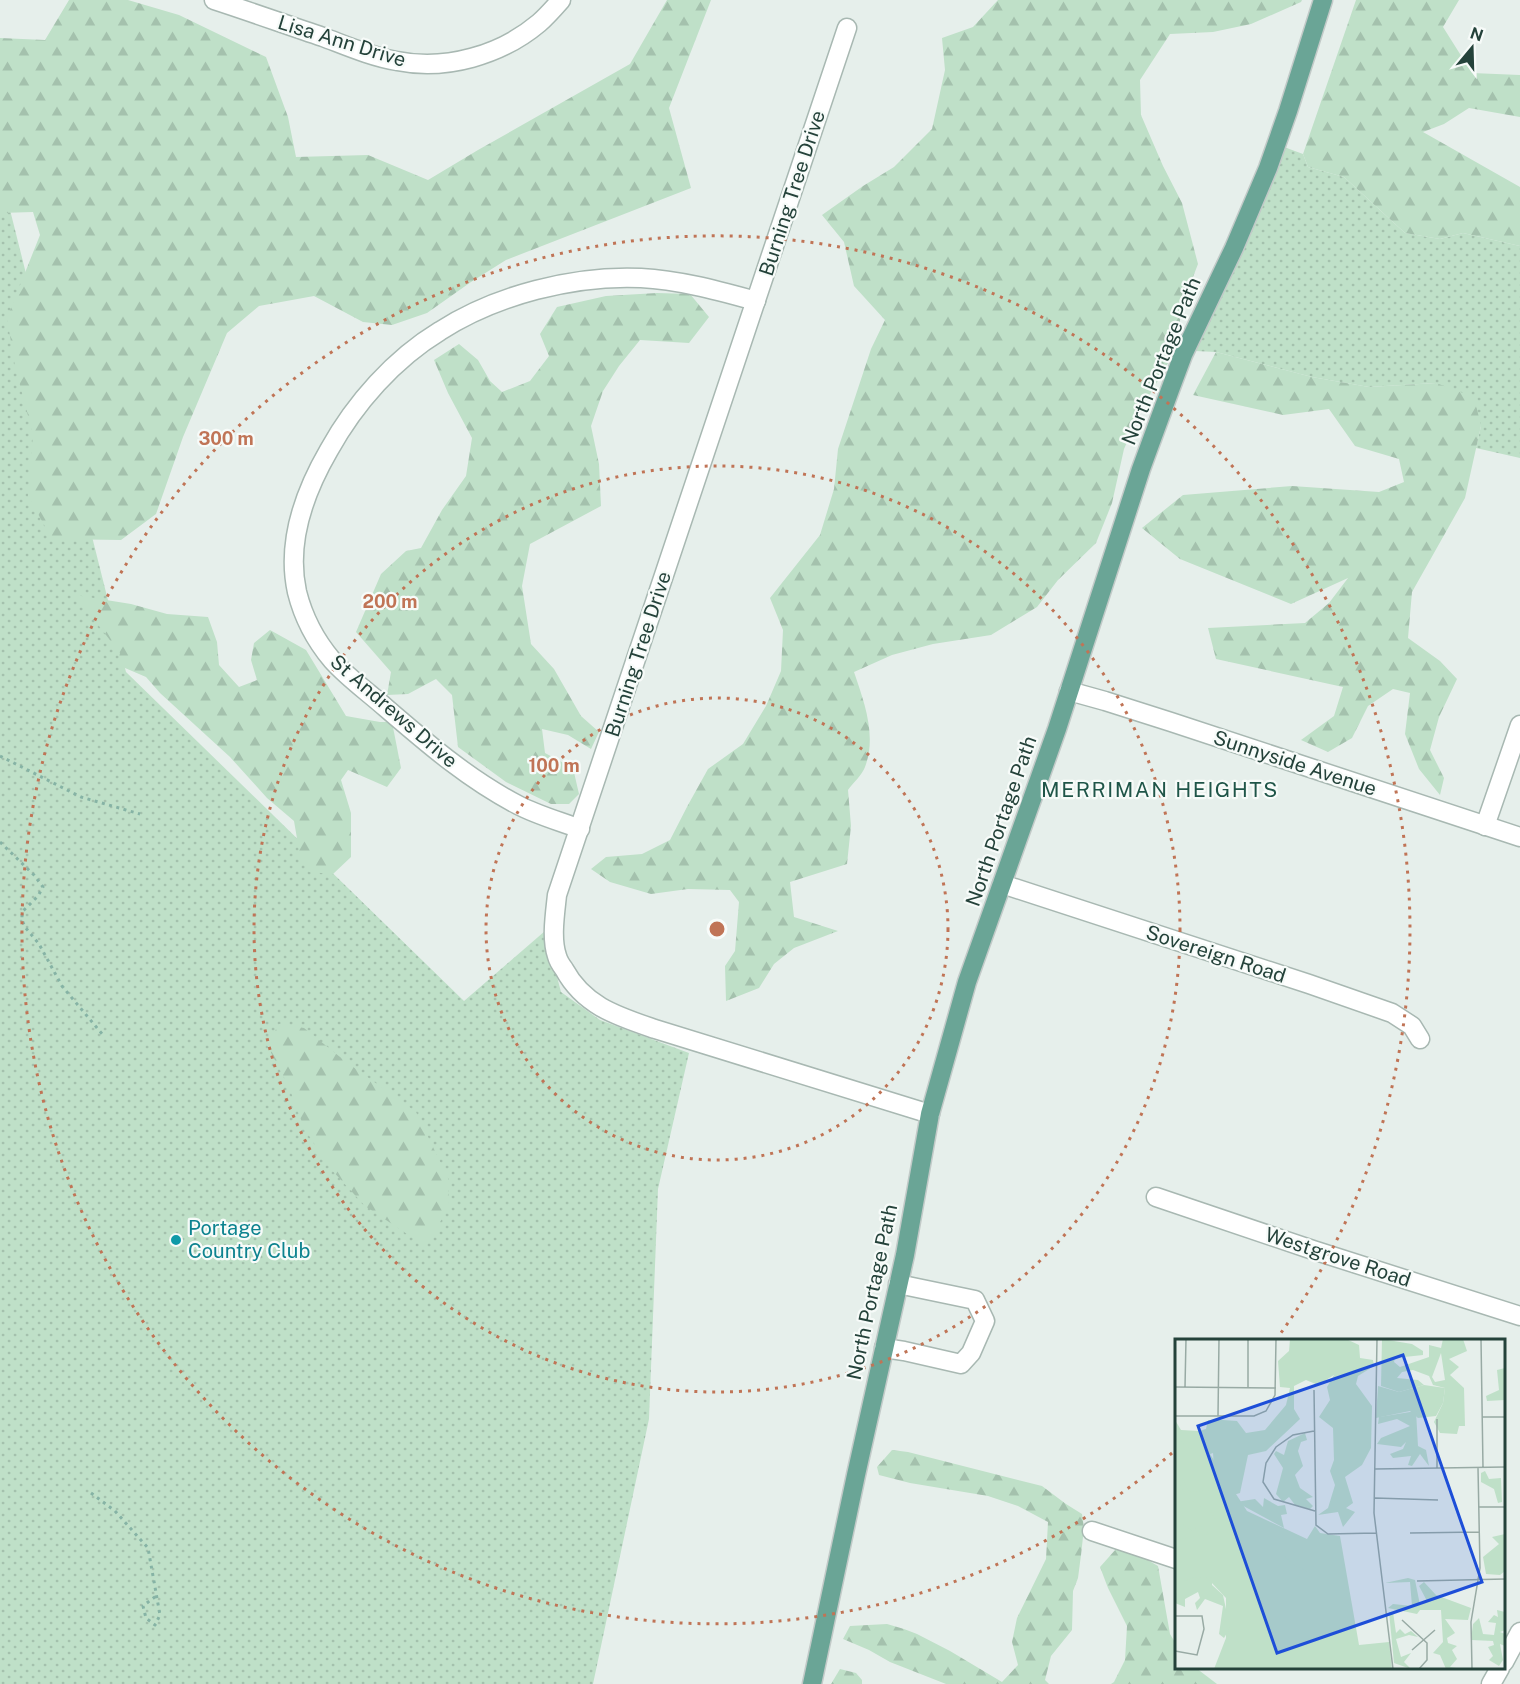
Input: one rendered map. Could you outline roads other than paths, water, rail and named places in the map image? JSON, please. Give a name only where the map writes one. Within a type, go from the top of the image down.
[{"type":"main road","name":"North Portage Path","points":[[812,1684],[898,1284],[930,1114],[967,982],[1070,691],[1141,469],[1183,355],[1234,248],[1268,168],[1323,0]]},
{"type":"street","name":"Lisa Ann Drive","points":[[214,0],[389,60],[425,64],[451,62],[479,56],[502,47],[540,22],[561,0]]},
{"type":"street","name":"Burning Tree Drive","points":[[847,28],[557,895],[553,924],[557,956],[571,982],[592,1002],[614,1015],[930,1114]]},
{"type":"street","name":"St Andrews Drive","points":[[580,829],[520,806],[479,783],[426,742],[333,661],[313,632],[297,590],[293,564],[299,518],[320,466],[341,428],[360,403],[383,377],[413,350],[462,319],[540,288],[608,279],[641,278],[671,281],[756,301]]},
{"type":"street","name":"Sunnyside Avenue","points":[[1070,691],[1520,837]]},
{"type":"street","points":[[1485,826],[1520,725]]},
{"type":"street","name":"Sovereign Road","points":[[1002,884],[1392,1013],[1412,1026],[1420,1039]]},
{"type":"street","name":"Westgrove Road","points":[[1156,1197],[1312,1250],[1520,1316]]},
{"type":"street","points":[[884,1348],[961,1364],[971,1353],[985,1321],[975,1300],[898,1284]]},
{"type":"street","points":[[1092,1531],[1175,1559]]},
{"type":"street","points":[[1506,1663],[1520,1632]]},
{"type":"street","points":[[1491,1684],[1502,1669]]},
{"type":"place","name":"Portage Country Club","points":[[176,1240]]},
{"type":"district","name":"MERRIMAN HEIGHTS","points":[[1160,790]]}]
